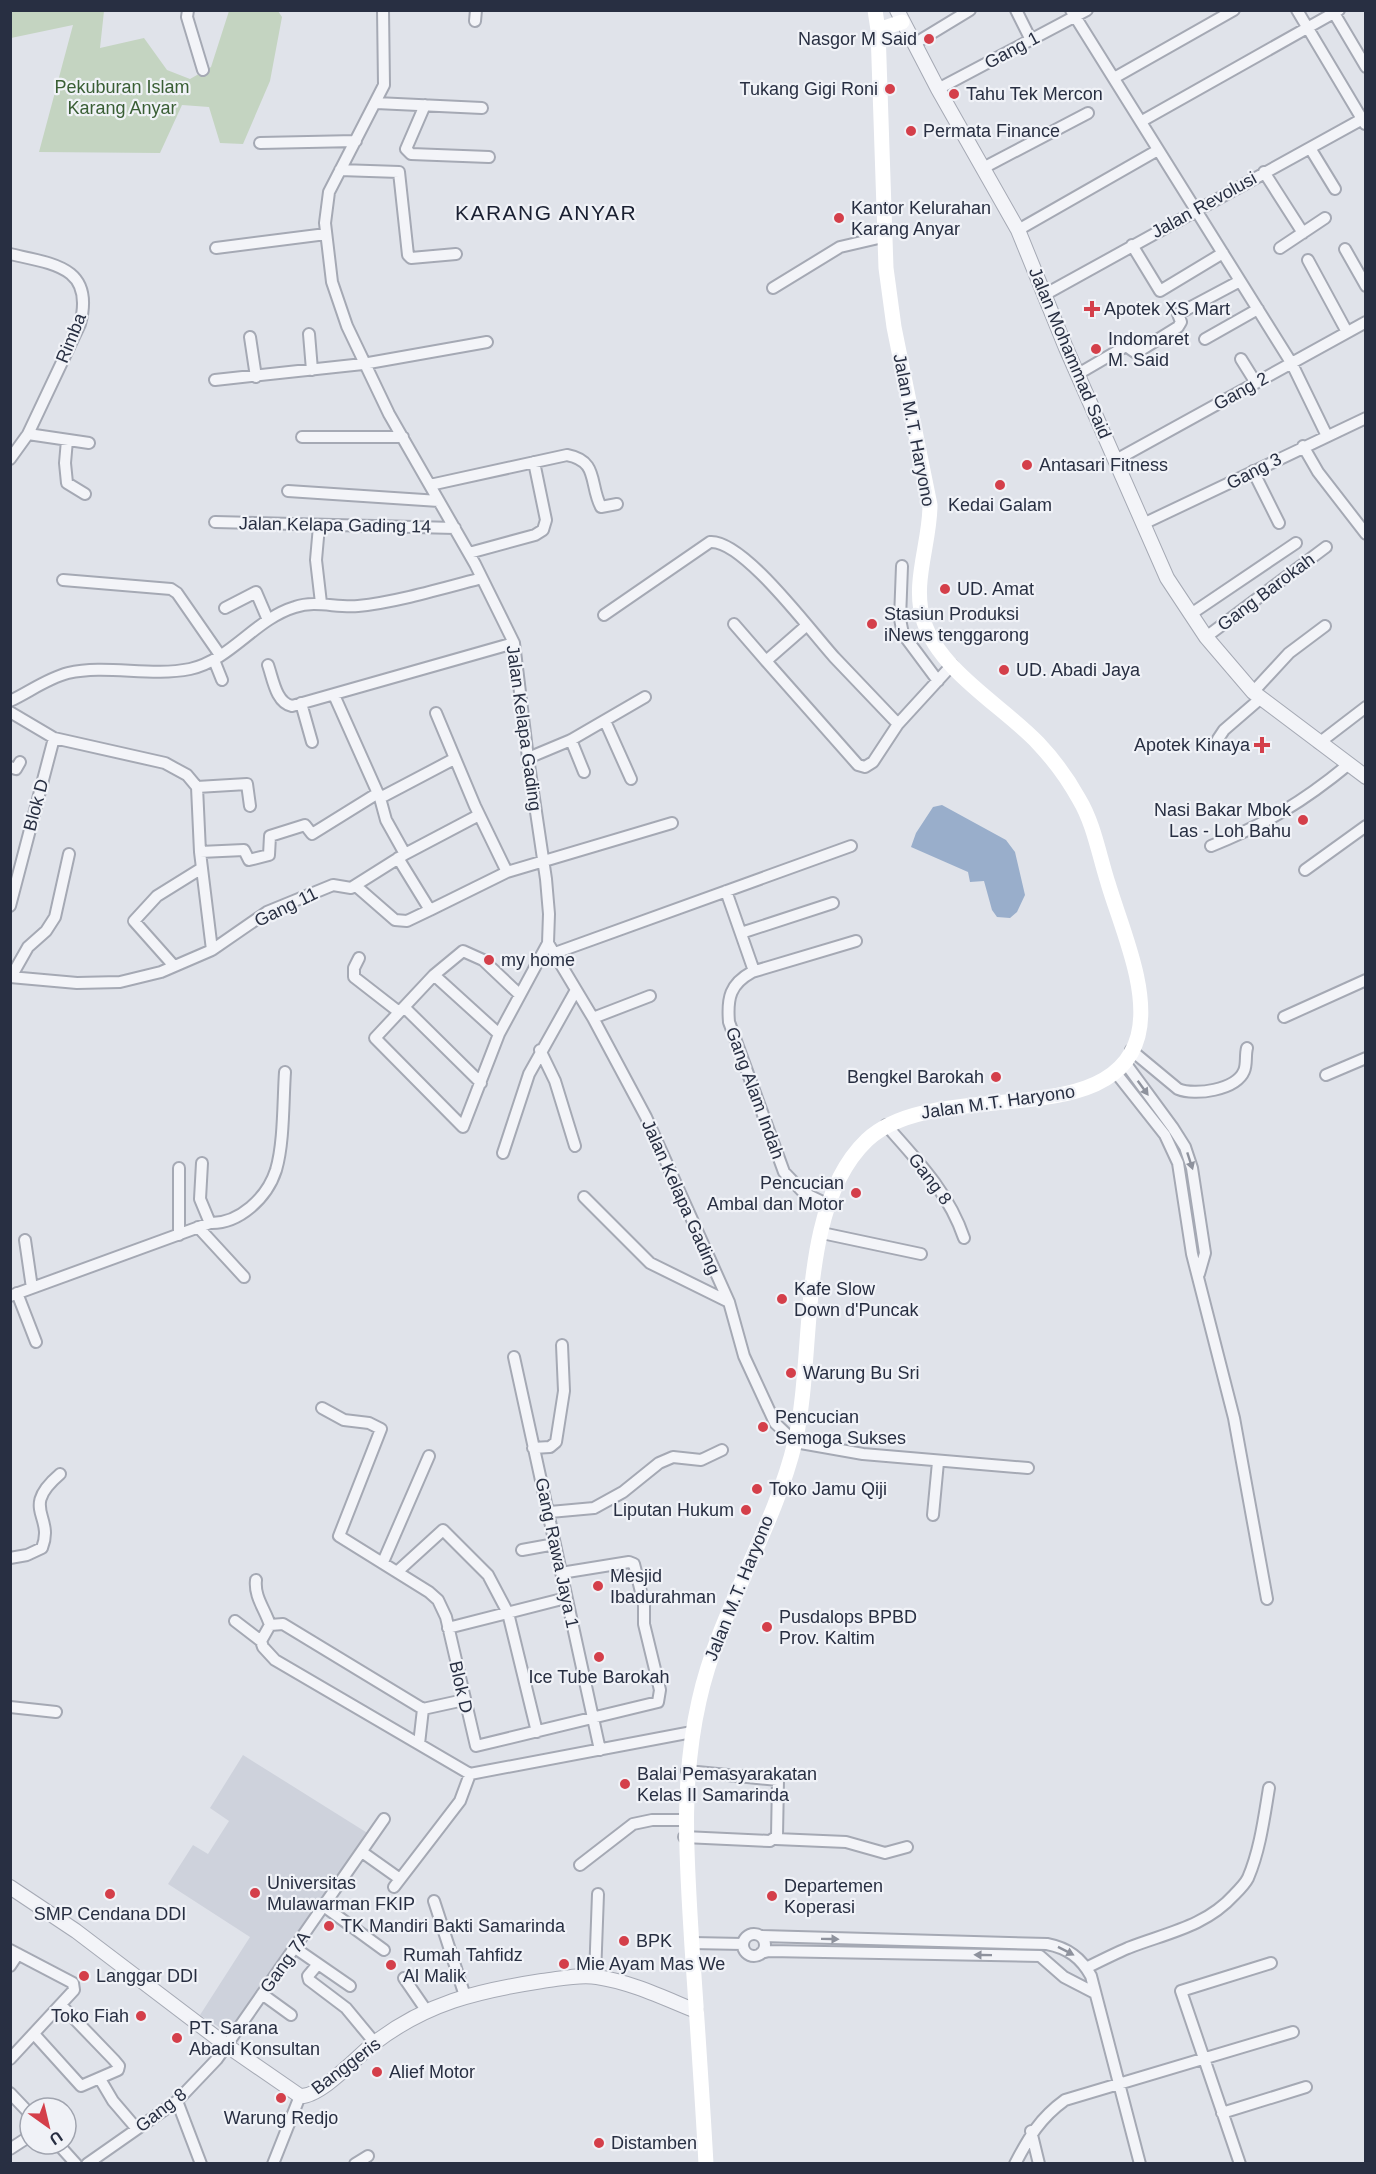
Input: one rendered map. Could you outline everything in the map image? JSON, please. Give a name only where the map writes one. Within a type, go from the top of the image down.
[{"type":"main road","name":"Jalan M.T. Haryono","points":[[706,2163],[703,2078],[684,1837],[687,1772],[692,1732],[712,1650],[764,1529],[795,1442],[827,1204],[857,1151],[886,1125],[907,1116],[939,1109],[1056,1096],[1085,1089],[1107,1080],[1124,1062],[1137,1040],[1140,1017],[1133,963],[1081,801],[1034,738],[952,665],[925,625],[920,605],[919,585],[930,524],[930,505],[894,327],[883,237],[878,30],[875,10]]},
{"type":"main road","points":[[878,30],[899,16]]},
{"type":"street","points":[[188,10],[187,17],[203,70]]},
{"type":"street","name":"Jalan Kelapa Gading","points":[[383,10],[386,66],[384,85],[327,198],[326,234],[332,282],[363,364],[455,528],[514,643],[549,914],[548,943],[593,1018],[650,1127],[729,1302],[744,1356],[776,1424],[795,1442]]},
{"type":"street","points":[[914,44],[970,10]]},
{"type":"street","points":[[1016,10],[1031,40]]},
{"type":"street","name":"Gang 1","points":[[938,89],[1031,40],[1073,14],[1086,10]]},
{"type":"street","points":[[1114,78],[1234,10]]},
{"type":"street","points":[[1297,10],[1364,120]]},
{"type":"street","points":[[1142,121],[1337,12],[1365,67]]},
{"type":"street","points":[[1073,14],[1292,363],[1327,435]]},
{"type":"street","name":"Jalan Mohammad Said","points":[[899,16],[1018,230],[1167,578],[1206,637],[1257,695],[1365,777]]},
{"type":"street","points":[[376,103],[482,108]]},
{"type":"street","points":[[425,105],[406,149],[407,152],[489,157]]},
{"type":"street","points":[[985,167],[1088,113]]},
{"type":"street","name":"Jalan Revolusi","points":[[1044,295],[1264,172],[1364,120]]},
{"type":"street","points":[[260,143],[356,141]]},
{"type":"street","points":[[1310,148],[1335,189]]},
{"type":"street","points":[[1018,230],[1158,150]]},
{"type":"street","points":[[340,170],[399,172],[408,255],[411,258],[456,255]]},
{"type":"street","points":[[1264,172],[1302,233]]},
{"type":"street","points":[[1280,248],[1325,218]]},
{"type":"street","points":[[216,248],[326,234]]},
{"type":"street","points":[[773,288],[840,247],[883,237]]},
{"type":"street","points":[[1132,245],[1160,291],[1223,253]]},
{"type":"street","points":[[1345,249],[1365,286]]},
{"type":"street","name":"Rimba","points":[[10,254],[67,270],[77,279],[84,292],[84,307],[80,324],[28,434],[10,459]]},
{"type":"street","points":[[1308,260],[1347,332]]},
{"type":"street","points":[[1078,374],[1124,347],[1136,353],[1178,327],[1181,322],[1178,314],[1181,311],[1201,304],[1240,281]]},
{"type":"street","points":[[1205,339],[1257,309]]},
{"type":"street","name":"Gang 2","points":[[1116,459],[1347,332],[1364,326]]},
{"type":"street","points":[[309,334],[312,370]]},
{"type":"street","points":[[250,337],[256,377]]},
{"type":"street","points":[[215,380],[363,364],[487,342]]},
{"type":"street","points":[[1241,358],[1256,383]]},
{"type":"street","name":"Gang 3","points":[[1143,524],[1365,418]]},
{"type":"street","points":[[28,434],[89,443]]},
{"type":"street","points":[[302,437],[403,437]]},
{"type":"street","points":[[67,440],[65,463],[68,483],[85,494]]},
{"type":"street","points":[[1303,446],[1317,472],[1365,534]]},
{"type":"street","points":[[430,485],[567,455],[585,461],[591,470],[601,507],[617,504]]},
{"type":"street","points":[[468,553],[535,535],[543,530],[546,520],[534,462]]},
{"type":"street","points":[[1253,471],[1279,523]]},
{"type":"street","points":[[288,491],[439,501]]},
{"type":"street","name":"Jalan Kelapa Gading 14","points":[[215,522],[455,528]]},
{"type":"street","points":[[319,526],[316,560],[321,603]]},
{"type":"street","points":[[604,615],[710,542],[717,541],[736,552],[765,579],[898,724]]},
{"type":"street","points":[[1191,614],[1296,543]]},
{"type":"street","name":"Gang Barokah","points":[[1206,637],[1326,547]]},
{"type":"street","points":[[902,566],[900,619],[903,634],[938,681]]},
{"type":"street","points":[[10,701],[67,673],[178,670],[217,657],[268,620],[296,606],[321,603],[357,606],[482,578]]},
{"type":"street","points":[[63,580],[171,589],[177,593],[217,657],[222,680]]},
{"type":"street","points":[[225,608],[256,592],[268,620]]},
{"type":"street","points":[[734,624],[858,765],[865,767],[873,762],[898,724],[952,665]]},
{"type":"street","points":[[766,661],[807,626]]},
{"type":"street","points":[[1218,739],[1257,695],[1289,653],[1325,626]]},
{"type":"street","points":[[268,665],[282,702],[289,705],[334,695],[514,643]]},
{"type":"street","points":[[334,695],[350,735],[379,795],[388,826],[401,856],[430,910]]},
{"type":"street","points":[[528,758],[571,740],[645,697]]},
{"type":"street","points":[[301,703],[312,742]]},
{"type":"street","points":[[1318,743],[1365,707]]},
{"type":"street","points":[[10,712],[54,738],[165,763],[187,775],[197,787],[200,852],[212,950]]},
{"type":"street","points":[[436,714],[479,815],[507,872]]},
{"type":"street","points":[[605,721],[631,779]]},
{"type":"street","name":"Blok D","points":[[10,906],[54,738]]},
{"type":"street","points":[[571,740],[584,772]]},
{"type":"street","points":[[200,852],[244,850],[249,860],[269,855],[270,836],[304,825],[312,834],[379,795],[454,759]]},
{"type":"street","points":[[1211,846],[1273,819],[1312,794],[1349,764]]},
{"type":"street","points":[[197,787],[247,784],[250,806]]},
{"type":"street","points":[[479,815],[401,856],[356,886],[395,920],[407,921],[507,872],[672,823]]},
{"type":"street","points":[[1305,870],[1365,826]]},
{"type":"street","points":[[555,953],[851,846]]},
{"type":"street","points":[[11,977],[28,947],[46,931],[55,917],[69,854]]},
{"type":"street","points":[[174,966],[134,921],[157,896],[202,868]]},
{"type":"street","name":"Gang 11","points":[[11,977],[77,983],[120,981],[174,966],[212,950],[267,912],[333,885],[347,889],[356,886]]},
{"type":"street","points":[[726,891],[754,971]]},
{"type":"street","points":[[741,933],[833,903]]},
{"type":"street","name":"Gang Alam Indah","points":[[827,1204],[804,1193],[784,1172],[729,1022],[730,991],[740,978],[754,971],[856,941]]},
{"type":"street","points":[[519,994],[483,960],[468,951],[458,953],[377,1035],[376,1040],[463,1127],[499,1034],[548,943]]},
{"type":"street","points":[[359,958],[354,968],[354,977],[402,1010],[481,1083]]},
{"type":"street","points":[[434,975],[499,1034]]},
{"type":"street","points":[[1284,1017],[1365,980]]},
{"type":"street","points":[[503,1153],[528,1074],[576,990]]},
{"type":"street","points":[[593,1018],[650,996]]},
{"type":"street","points":[[1124,1062],[1186,1093],[1207,1090],[1240,1078],[1245,1069],[1247,1048]]},
{"type":"street","points":[[540,1050],[555,1081],[575,1146]]},
{"type":"street","points":[[1326,1075],[1365,1058]]},
{"type":"street","points":[[1124,1062],[1173,1128],[1185,1147],[1192,1168],[1205,1253],[1199,1274],[1234,1418],[1267,1599]]},
{"type":"street","points":[[36,1342],[14,1294],[198,1227],[210,1223],[226,1222],[255,1203],[276,1170],[285,1072]]},
{"type":"street","name":"Gang 8","points":[[886,1125],[951,1205],[964,1238]]},
{"type":"street","points":[[202,1163],[200,1199],[210,1223]]},
{"type":"street","points":[[179,1168],[179,1235]]},
{"type":"street","points":[[584,1197],[650,1263],[729,1302]]},
{"type":"street","points":[[198,1227],[244,1277]]},
{"type":"street","points":[[822,1233],[921,1254]]},
{"type":"street","points":[[25,1240],[32,1288]]},
{"type":"street","points":[[533,1448],[550,1447],[556,1442],[564,1391],[562,1345]]},
{"type":"street","name":"Gang Rawa Jaya 1","points":[[514,1357],[533,1448],[550,1512],[566,1598],[600,1750]]},
{"type":"street","name":"Blok D","points":[[322,1408],[344,1420],[369,1423],[381,1429],[339,1536],[341,1540],[398,1571],[438,1600],[446,1617],[476,1746],[537,1732]]},
{"type":"street","points":[[795,1442],[862,1454],[1028,1468]]},
{"type":"street","points":[[550,1512],[594,1508],[623,1492],[659,1463],[673,1457],[701,1460],[722,1450]]},
{"type":"street","points":[[383,1562],[429,1456]]},
{"type":"street","points":[[933,1515],[938,1462]]},
{"type":"street","points":[[10,1558],[27,1556],[42,1548],[44,1539],[38,1503],[46,1486],[60,1474]]},
{"type":"street","points":[[398,1571],[436,1534],[446,1531],[488,1575],[508,1613],[537,1732],[593,1717],[654,1705],[660,1697],[644,1624],[644,1604],[636,1567],[629,1562],[561,1573]]},
{"type":"street","points":[[522,1550],[555,1544]]},
{"type":"street","points":[[256,1581],[256,1595],[266,1611],[270,1625],[261,1641]]},
{"type":"street","points":[[448,1628],[566,1598]]},
{"type":"street","points":[[235,1621],[261,1641],[274,1660],[470,1774],[692,1732]]},
{"type":"street","points":[[270,1625],[283,1624],[423,1709],[464,1700]]},
{"type":"street","points":[[10,1707],[56,1712]]},
{"type":"street","points":[[419,1744],[423,1709]]},
{"type":"street","points":[[687,1772],[778,1780],[776,1839]]},
{"type":"street","points":[[362,1852],[397,1883],[460,1801],[470,1774]]},
{"type":"street","points":[[1086,1968],[1130,1947],[1163,1938],[1194,1924],[1210,1916],[1231,1899],[1247,1880],[1255,1857],[1269,1788]]},
{"type":"street","name":"Gang 7A","points":[[226,2045],[326,1907],[384,1819]]},
{"type":"street","points":[[580,1865],[633,1824],[652,1820],[685,1820]]},
{"type":"street","points":[[684,1837],[846,1842],[885,1853],[908,1847]]},
{"type":"street","name":"Banggeris","points":[[10,1887],[76,1931],[226,2045],[300,2096],[314,2093],[375,2043],[426,2010],[465,1996],[574,1976],[595,1976],[643,1989],[696,2011]]},
{"type":"street","points":[[595,1976],[598,1894]]},
{"type":"street","points":[[434,1901],[465,1996]]},
{"type":"street","points":[[326,1907],[384,1950]]},
{"type":"street","points":[[743,1944],[750,1934],[1044,1944],[1066,1950],[1086,1968],[1120,2084],[1140,2163]]},
{"type":"street","points":[[762,1936],[765,1942],[765,1952]]},
{"type":"street","points":[[692,1943],[743,1944]]},
{"type":"street","points":[[743,1944],[749,1955],[765,1952],[1040,1956],[1064,1977],[1094,1992]]},
{"type":"street","points":[[1040,1956],[1044,1944]]},
{"type":"street","points":[[295,1948],[350,1986]]},
{"type":"street","points":[[10,1966],[14,1952],[74,1987],[61,2005],[10,2059]]},
{"type":"street","points":[[1240,2163],[1181,1991],[1271,1963]]},
{"type":"street","points":[[318,1964],[308,1976],[309,1980],[346,2008],[375,2043]]},
{"type":"street","points":[[404,1978],[426,2010]]},
{"type":"street","points":[[262,1994],[291,2015]]},
{"type":"street","points":[[34,2034],[81,2086],[118,2070],[119,2066],[61,2005]]},
{"type":"street","points":[[1015,2163],[1031,2131],[1042,2117],[1065,2100],[1293,2032]]},
{"type":"street","name":"Gang 8","points":[[87,2163],[177,2101],[217,2059],[226,2045]]},
{"type":"street","points":[[100,2079],[113,2101],[137,2129]]},
{"type":"street","points":[[1222,2113],[1306,2088]]},
{"type":"street","points":[[273,2163],[300,2096]]},
{"type":"street","points":[[177,2101],[201,2163]]},
{"type":"street","points":[[1031,2131],[1039,2163]]},
{"type":"street","points":[[355,2163],[368,2156]]},
{"type":"shaded area","name":"Universitas Mulawarman FKIP","points":[[243,1755],[369,1834],[230,2034],[200,2015],[250,1937],[168,1884],[193,1845],[208,1854],[229,1821],[210,1808]]},
{"type":"green space","name":"Pekuburan Islam Karang Anyar","points":[[10,11],[104,11],[100,48],[144,38],[167,70],[190,79],[211,67],[229,11],[278,11],[282,17],[270,81],[243,144],[220,143],[209,107],[182,105],[160,153],[39,152],[73,25],[11,38]]},
{"type":"water","points":[[942,805],[1006,840],[1015,852],[1025,895],[1017,912],[1010,918],[997,917],[992,910],[984,881],[970,882],[968,872],[911,847],[916,833],[933,807]]},
{"type":"place","name":"Nasgor M Said","points":[[929,39]]},
{"type":"place","name":"Tukang Gigi Roni","points":[[890,89]]},
{"type":"place","name":"Tahu Tek Mercon","points":[[954,94]]},
{"type":"place","name":"Permata Finance","points":[[911,131]]},
{"type":"place","name":"Kantor Kelurahan Karang Anyar","points":[[839,218]]},
{"type":"place","name":"Apotek XS Mart","points":[[1092,309]]},
{"type":"place","name":"Indomaret M. Said","points":[[1096,349]]},
{"type":"place","name":"Antasari Fitness","points":[[1027,465]]},
{"type":"place","name":"Kedai Galam","points":[[1000,485]]},
{"type":"place","name":"UD. Amat","points":[[945,589]]},
{"type":"place","name":"Stasiun Produksi iNews tenggarong","points":[[872,624]]},
{"type":"place","name":"UD. Abadi Jaya","points":[[1004,670]]},
{"type":"place","name":"Apotek Kinaya","points":[[1262,745]]},
{"type":"place","name":"Nasi Bakar Mbok Las - Loh Bahu","points":[[1303,820]]},
{"type":"place","name":"my home","points":[[489,960]]},
{"type":"place","name":"Bengkel Barokah","points":[[996,1077]]},
{"type":"place","name":"Pencucian Ambal dan Motor","points":[[856,1193]]},
{"type":"place","name":"Kafe Slow Down d'Puncak","points":[[782,1299]]},
{"type":"place","name":"Warung Bu Sri","points":[[791,1373]]},
{"type":"place","name":"Pencucian Semoga Sukses","points":[[763,1427]]},
{"type":"place","name":"Toko Jamu Qiji","points":[[757,1489]]},
{"type":"place","name":"Liputan Hukum","points":[[746,1510]]},
{"type":"place","name":"Mesjid Ibadurahman","points":[[598,1586]]},
{"type":"place","name":"Pusdalops BPBD Prov. Kaltim","points":[[767,1627]]},
{"type":"place","name":"Ice Tube Barokah","points":[[599,1657]]},
{"type":"place","name":"Balai Pemasyarakatan Kelas II Samarinda","points":[[625,1784]]},
{"type":"place","name":"Universitas Mulawarman FKIP","points":[[255,1893]]},
{"type":"place","name":"SMP Cendana DDI","points":[[110,1894]]},
{"type":"place","name":"Departemen Koperasi","points":[[772,1896]]},
{"type":"place","name":"TK Mandiri Bakti Samarinda","points":[[329,1926]]},
{"type":"place","name":"BPK","points":[[624,1941]]},
{"type":"place","name":"Mie Ayam Mas We","points":[[564,1964]]},
{"type":"place","name":"Rumah Tahfidz Al Malik","points":[[391,1965]]},
{"type":"place","name":"Langgar DDI","points":[[84,1976]]},
{"type":"place","name":"Toko Fiah","points":[[141,2016]]},
{"type":"place","name":"PT. Sarana Abadi Konsultan","points":[[177,2038]]},
{"type":"place","name":"Alief Motor","points":[[377,2072]]},
{"type":"place","name":"Warung Redjo","points":[[281,2098]]},
{"type":"place","name":"Distamben","points":[[599,2143]]},
{"type":"district","name":"KARANG ANYAR","points":[[546,212]]}]
